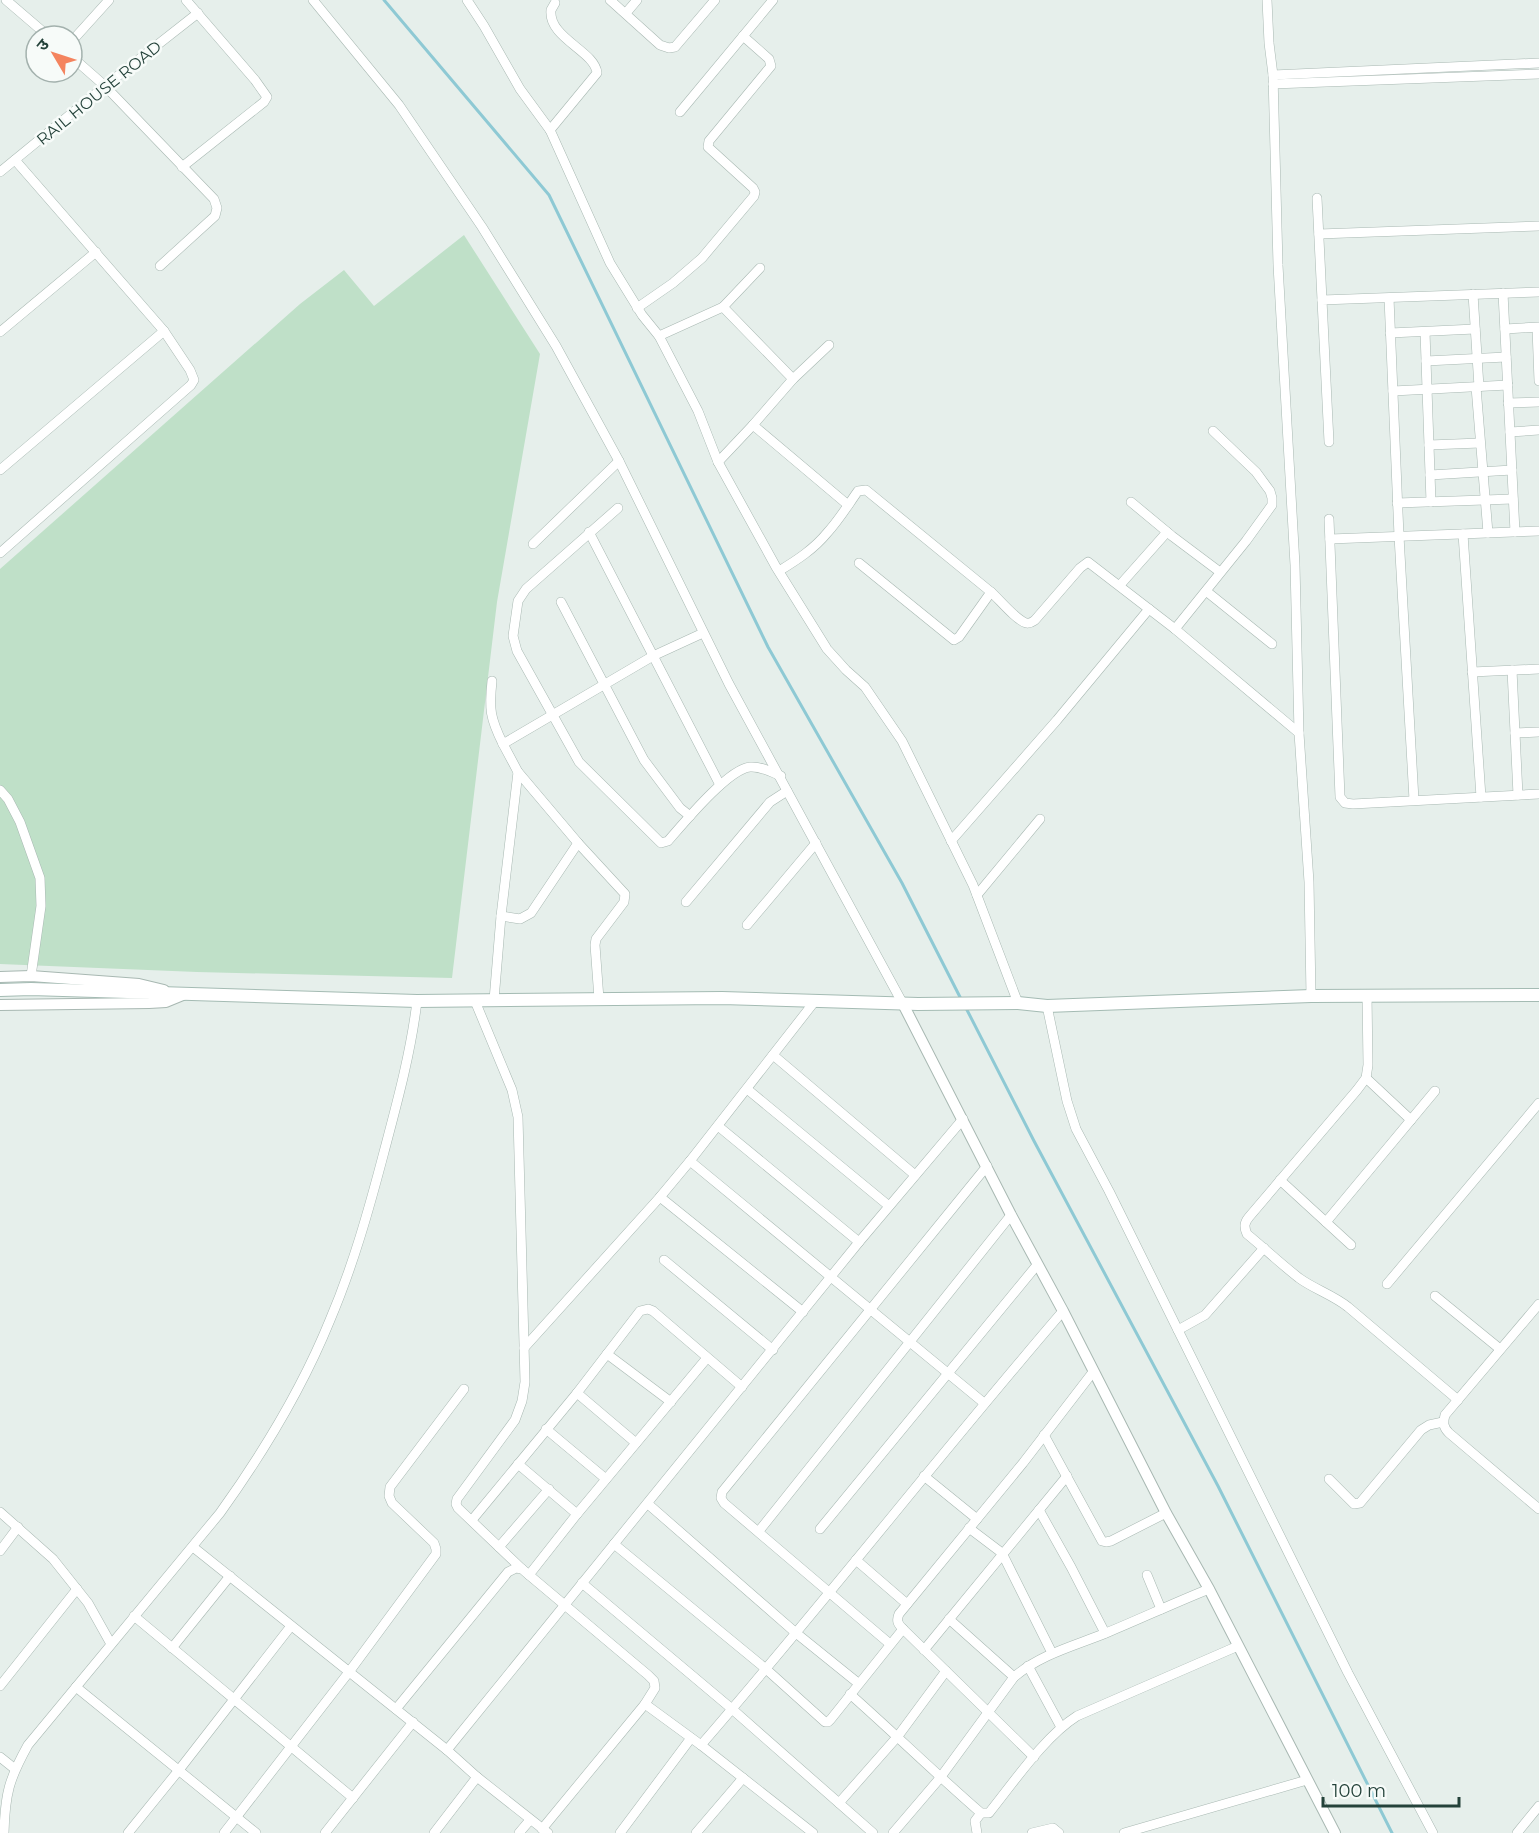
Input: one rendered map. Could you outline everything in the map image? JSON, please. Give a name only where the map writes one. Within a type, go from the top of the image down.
[{"type":"main road","points":[[0,990],[31,989],[417,1001],[723,998],[1047,1006],[1311,996],[1539,995]]},
{"type":"street","points":[[6,0],[34,24]]},
{"type":"street","points":[[84,28],[109,0]]},
{"type":"street","points":[[182,167],[264,102],[267,97],[186,0]]},
{"type":"street","points":[[313,0],[399,105],[482,227],[556,346],[619,460],[703,633],[903,1004],[1166,1513],[1209,1589],[1307,1780],[1331,1832]]},
{"type":"street","points":[[466,0],[484,26],[520,89],[550,130],[610,263],[637,308],[659,336],[698,411],[718,462],[779,571],[827,649],[865,687],[902,741],[977,895],[1012,1004]]},
{"type":"street","points":[[610,0],[660,45],[669,48],[675,47],[715,0]]},
{"type":"street","points":[[626,13],[637,0]]},
{"type":"street","points":[[681,112],[773,0]]},
{"type":"street","points":[[1267,0],[1273,80],[1278,265],[1295,565],[1299,733],[1309,882],[1311,996]]},
{"type":"street","points":[[550,130],[597,72],[597,67],[593,62],[552,23],[550,10],[555,3]]},
{"type":"street","name":"RAIL HOUSE ROAD","points":[[0,172],[198,13]]},
{"type":"street","points":[[637,308],[673,283],[702,258],[754,196],[753,188],[708,147],[709,141],[771,66],[769,59],[743,36]]},
{"type":"street","points":[[1273,80],[1539,63]]},
{"type":"street","points":[[84,68],[105,86],[214,199],[215,216],[160,266]]},
{"type":"street","points":[[1273,80],[1539,74]]},
{"type":"street","points":[[0,554],[194,380],[164,331],[15,160]]},
{"type":"street","points":[[1317,198],[1329,442]]},
{"type":"street","points":[[1318,234],[1539,225]]},
{"type":"street","points":[[0,332],[96,252]]},
{"type":"street","points":[[659,336],[723,307],[760,268]]},
{"type":"street","points":[[1322,300],[1539,291]]},
{"type":"street","points":[[1503,293],[1515,532]]},
{"type":"street","points":[[1473,294],[1480,443],[1488,533]]},
{"type":"street","points":[[1389,298],[1399,536],[1414,800]]},
{"type":"street","points":[[723,307],[793,379]]},
{"type":"street","points":[[1505,329],[1538,328],[1539,381]]},
{"type":"street","points":[[1390,333],[1475,329]]},
{"type":"street","points":[[0,470],[164,331]]},
{"type":"street","points":[[1425,332],[1431,502]]},
{"type":"street","points":[[718,462],[793,379],[829,345]]},
{"type":"street","points":[[1426,361],[1506,357]]},
{"type":"street","points":[[1393,391],[1508,385]]},
{"type":"street","points":[[1508,403],[1539,402]]},
{"type":"street","points":[[753,425],[848,505]]},
{"type":"street","points":[[1510,432],[1539,430]]},
{"type":"street","points":[[1174,629],[1246,541],[1272,505],[1270,491],[1256,472],[1213,431]]},
{"type":"street","points":[[1429,445],[1480,443]]},
{"type":"street","points":[[533,544],[619,460]]},
{"type":"street","points":[[1430,475],[1512,470]]},
{"type":"street","points":[[779,571],[800,558],[828,533],[858,491],[866,490],[1026,623],[1035,620],[1085,562],[1095,565],[1299,733]]},
{"type":"street","points":[[1398,503],[1513,500]]},
{"type":"street","points":[[1131,502],[1220,572]]},
{"type":"street","points":[[618,508],[526,589],[518,601],[514,642],[579,762],[661,843],[668,841],[720,785],[748,767],[763,768],[781,776]]},
{"type":"street","points":[[1329,519],[1340,797],[1345,802],[1353,804],[1539,794]]},
{"type":"street","points":[[1330,539],[1539,531]]},
{"type":"street","points":[[589,532],[720,785]]},
{"type":"street","points":[[1120,585],[1167,532]]},
{"type":"street","points":[[1463,534],[1481,797]]},
{"type":"street","points":[[859,563],[954,640],[959,637],[991,592]]},
{"type":"street","points":[[1206,591],[1272,644]]},
{"type":"street","points":[[561,602],[644,760],[680,808],[690,816]]},
{"type":"street","points":[[951,841],[1057,720],[1149,609]]},
{"type":"street","points":[[503,744],[653,656],[703,633]]},
{"type":"street","points":[[1472,672],[1539,669]]},
{"type":"street","points":[[1512,670],[1518,795]]},
{"type":"street","points":[[492,681],[490,710],[493,724],[518,772],[578,843],[624,892],[626,898],[596,939],[599,999]]},
{"type":"street","points":[[1515,733],[1539,732]]},
{"type":"street","points":[[494,1000],[501,916],[518,772]]},
{"type":"street","points":[[0,790],[8,799],[20,822],[40,878],[41,906],[32,976]]},
{"type":"street","points":[[686,902],[770,802],[788,791]]},
{"type":"street","points":[[977,895],[1040,819]]},
{"type":"street","points":[[501,916],[520,919],[531,913],[578,843]]},
{"type":"street","points":[[747,925],[816,843]]},
{"type":"street","points":[[0,977],[32,976],[140,984],[183,995]]},
{"type":"street","points":[[0,1005],[149,1003],[166,1002],[183,995]]},
{"type":"street","points":[[1367,995],[1368,1065],[1366,1078],[1245,1222],[1244,1229],[1299,1277],[1348,1307],[1458,1400]]},
{"type":"street","points":[[4,1833],[5,1805],[11,1778],[28,1745],[220,1513],[247,1475],[280,1421],[330,1320],[365,1224],[394,1115],[417,1001]]},
{"type":"street","points":[[193,1547],[396,1708],[545,1831],[645,1704],[655,1688],[654,1681],[526,1572],[456,1504],[457,1499],[515,1420],[522,1401],[525,1382],[518,1117],[512,1090],[475,1001]]},
{"type":"street","points":[[524,1348],[660,1197],[815,1001]]},
{"type":"street","points":[[1047,1006],[1067,1101],[1076,1129],[1114,1200],[1348,1673],[1433,1833]]},
{"type":"street","points":[[773,1055],[915,1175]]},
{"type":"street","points":[[1366,1078],[1411,1120]]},
{"type":"street","points":[[747,1089],[889,1206]]},
{"type":"street","points":[[1326,1222],[1435,1091]]},
{"type":"street","points":[[1387,1284],[1539,1103]]},
{"type":"street","points":[[447,1750],[859,1242],[963,1119]]},
{"type":"street","points":[[718,1126],[859,1242]]},
{"type":"street","points":[[690,1161],[984,1403]]},
{"type":"street","points":[[890,1644],[724,1503],[721,1498],[722,1492],[987,1166]]},
{"type":"street","points":[[1280,1180],[1351,1245]]},
{"type":"street","points":[[660,1197],[803,1312]]},
{"type":"street","points":[[759,1532],[1011,1215]]},
{"type":"street","points":[[1178,1330],[1205,1314],[1264,1248]]},
{"type":"street","points":[[664,1260],[773,1350]]},
{"type":"street","points":[[820,1529],[1037,1265]]},
{"type":"street","points":[[1435,1296],[1500,1349]]},
{"type":"street","points":[[1539,1304],[1535,1316],[1500,1349],[1445,1415],[1443,1422],[1444,1429],[1539,1509]]},
{"type":"street","points":[[472,1520],[577,1393],[640,1311],[648,1309],[742,1387]]},
{"type":"street","points":[[701,1745],[1063,1311]]},
{"type":"street","points":[[607,1354],[671,1402]]},
{"type":"street","points":[[526,1572],[707,1358]]},
{"type":"street","points":[[1034,1757],[898,1625],[897,1619],[1093,1372]]},
{"type":"street","points":[[224,1833],[292,1748],[436,1554],[434,1543],[392,1503],[389,1496],[390,1487],[464,1389]]},
{"type":"street","points":[[577,1393],[636,1443]]},
{"type":"street","points":[[1329,1479],[1354,1504],[1360,1503],[1421,1430],[1429,1425],[1443,1422]]},
{"type":"street","points":[[546,1429],[606,1479]]},
{"type":"street","points":[[1044,1435],[1099,1537],[1106,1542],[1166,1513]]},
{"type":"street","points":[[518,1464],[577,1514]]},
{"type":"street","points":[[924,1476],[977,1519]]},
{"type":"street","points":[[924,1650],[1067,1476]]},
{"type":"street","points":[[499,1546],[549,1489]]},
{"type":"street","points":[[648,1504],[796,1633],[858,1683]]},
{"type":"street","points":[[1039,1510],[1105,1633]]},
{"type":"street","points":[[0,1512],[53,1559],[88,1603],[111,1644]]},
{"type":"street","points":[[0,1551],[18,1527]]},
{"type":"street","points":[[969,1528],[1002,1553],[1052,1653]]},
{"type":"street","points":[[614,1544],[766,1669],[825,1722],[831,1719],[903,1629]]},
{"type":"street","points":[[856,1560],[907,1604]]},
{"type":"street","points":[[396,1708],[508,1572],[516,1568],[526,1572]]},
{"type":"street","points":[[1147,1575],[1161,1609]]},
{"type":"street","points":[[172,1648],[230,1576]]},
{"type":"street","points":[[582,1583],[732,1709],[873,1833]]},
{"type":"street","points":[[0,1686],[77,1589]]},
{"type":"street","points":[[893,1833],[940,1778],[1014,1677],[1028,1666],[1052,1653],[1209,1589]]},
{"type":"street","points":[[134,1616],[353,1798]]},
{"type":"street","points":[[950,1619],[1014,1677]]},
{"type":"street","points":[[128,1833],[291,1626]]},
{"type":"street","points":[[850,1694],[898,1736],[940,1778],[981,1813],[989,1813],[1061,1727],[1077,1716],[1238,1646]]},
{"type":"street","points":[[1028,1666],[1061,1727]]},
{"type":"street","points":[[839,1803],[898,1736],[946,1671]]},
{"type":"street","points":[[76,1687],[256,1833]]},
{"type":"street","points":[[645,1704],[813,1833]]},
{"type":"street","points":[[325,1833],[413,1722]]},
{"type":"street","points":[[620,1833],[692,1738]]},
{"type":"street","points":[[0,1757],[15,1769]]},
{"type":"street","points":[[434,1833],[477,1777]]},
{"type":"street","points":[[696,1833],[743,1778]]},
{"type":"street","points":[[1124,1833],[1307,1780]]},
{"type":"street","points":[[1517,1833],[1539,1806]]},
{"type":"street","points":[[977,1833],[975,1821],[981,1813]]},
{"type":"street","points":[[519,1833],[530,1820]]},
{"type":"street","points":[[1032,1833],[1053,1828],[1059,1833]]},
{"type":"green space","points":[[464,235],[540,354],[497,602],[452,978],[197,972],[0,964],[0,569],[300,304],[344,270],[374,306]]},
{"type":"waterway","points":[[384,0],[549,195],[768,647],[902,883],[961,999]]},
{"type":"waterway","points":[[966,1008],[1034,1141],[1218,1486],[1392,1833]]}]
